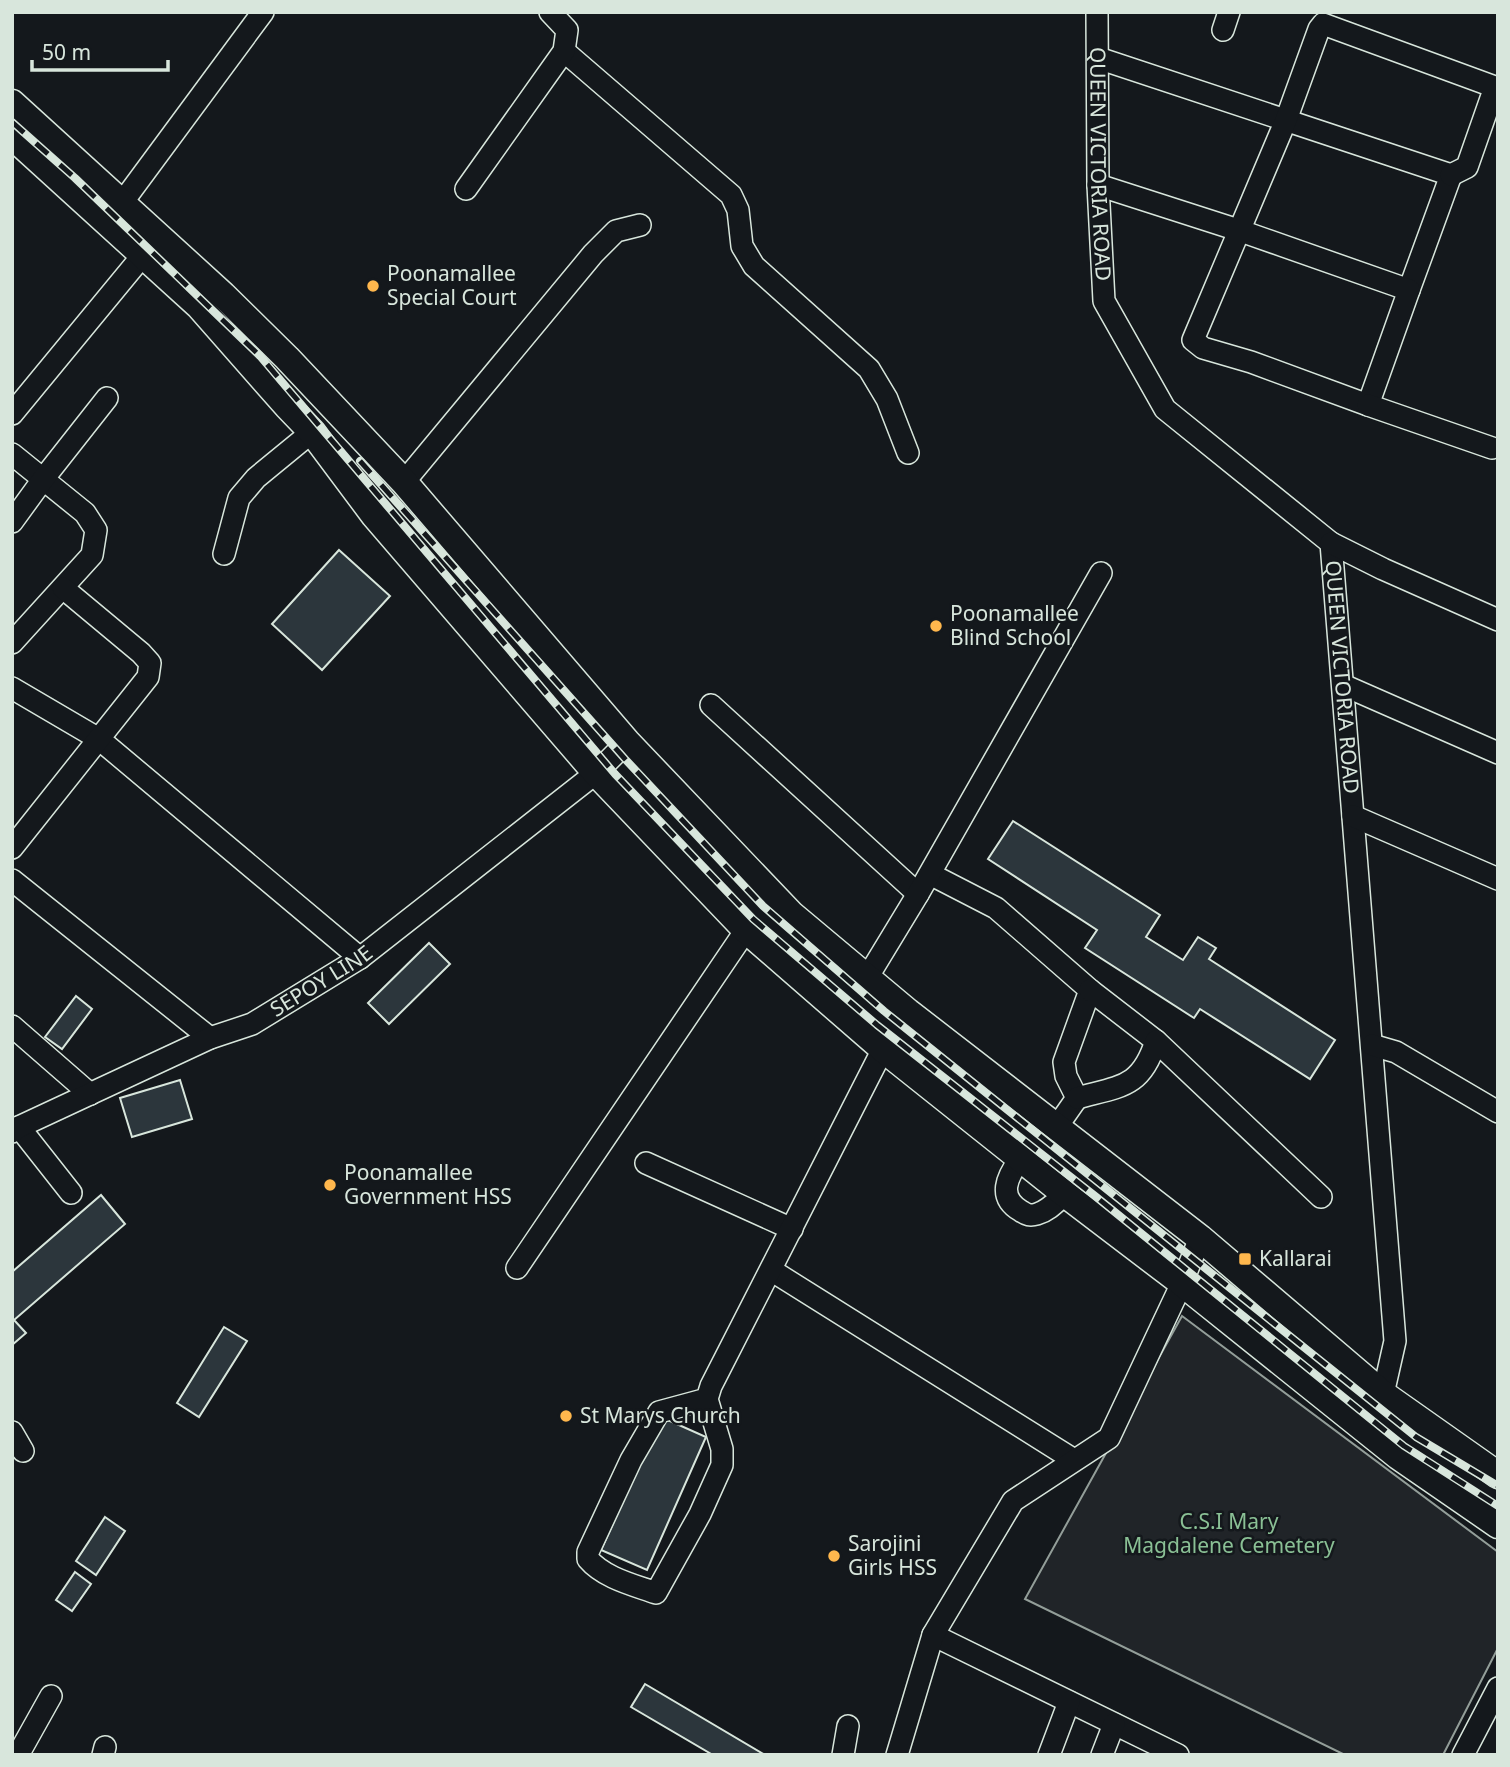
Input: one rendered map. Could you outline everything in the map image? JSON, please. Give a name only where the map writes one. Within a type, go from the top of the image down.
[{"type":"main road","points":[[12,103],[115,212],[144,255],[199,306],[312,432],[374,515],[596,773],[746,929],[883,1049],[1020,1159],[1182,1283],[1398,1456],[1498,1525]]},
{"type":"main road","points":[[12,136],[223,295],[288,358],[404,482],[627,742],[791,914],[1056,1128],[1200,1238],[1383,1394],[1498,1475]]},
{"type":"street","points":[[115,212],[262,12]]},
{"type":"street","points":[[467,188],[564,51],[567,30],[550,12]]},
{"type":"street","name":"QUEEN VICTORIA ROAD","points":[[1097,12],[1098,185],[1104,302],[1165,410],[1331,543],[1395,1341],[1383,1394]]},
{"type":"street","points":[[1368,405],[1451,175],[1467,167],[1495,87],[1323,24],[1286,120],[1192,340],[1196,345],[1368,405],[1492,447]]},
{"type":"street","points":[[564,51],[731,195],[738,210],[742,246],[754,266],[869,369],[887,400],[908,453]]},
{"type":"street","points":[[1098,58],[1451,175]]},
{"type":"street","points":[[1098,185],[1238,230],[1409,290]]},
{"type":"street","points":[[404,482],[593,254],[617,231],[640,225]]},
{"type":"street","points":[[12,414],[144,255]]},
{"type":"street","points":[[12,522],[107,398]]},
{"type":"street","points":[[224,554],[239,498],[256,478],[312,432]]},
{"type":"street","points":[[12,454],[85,513],[96,530],[92,555],[12,643]]},
{"type":"street","points":[[1331,543],[1498,620]]},
{"type":"street","points":[[867,978],[930,874],[1101,573]]},
{"type":"street","points":[[12,848],[148,677],[150,663],[141,653],[63,588]]},
{"type":"street","points":[[1343,685],[1498,753]]},
{"type":"street","points":[[12,688],[99,738],[359,958]]},
{"type":"street","points":[[711,705],[918,894]]},
{"type":"street","name":"SEPOY LINE","points":[[15,1129],[210,1038],[252,1024],[359,958],[596,773],[627,742]]},
{"type":"street","points":[[1353,816],[1498,878]]},
{"type":"street","points":[[930,874],[996,908],[1090,990],[1156,1041],[1321,1198]]},
{"type":"street","points":[[12,880],[210,1038]]},
{"type":"street","points":[[517,1268],[746,929]]},
{"type":"street","points":[[1077,1098],[1066,1076],[1064,1062],[1090,990]]},
{"type":"street","points":[[12,1026],[90,1094]]},
{"type":"street","points":[[1056,1128],[1077,1098],[1120,1086],[1140,1075],[1150,1059],[1156,1041]]},
{"type":"street","points":[[1371,1045],[1396,1052],[1498,1112]]},
{"type":"street","points":[[707,1399],[659,1412],[631,1460],[588,1552],[588,1559],[594,1566],[627,1583],[656,1593],[700,1514],[722,1465],[722,1449],[707,1399],[711,1385],[883,1049]]},
{"type":"street","points":[[15,1129],[71,1193]]},
{"type":"street","points":[[1020,1159],[1008,1176],[1005,1186],[1006,1197],[1014,1207],[1028,1216],[1038,1214],[1050,1208],[1065,1194]]},
{"type":"street","points":[[646,1163],[792,1228]]},
{"type":"street","points":[[897,1755],[933,1636],[1013,1502],[1109,1438],[1182,1283],[1200,1238]]},
{"type":"street","points":[[771,1270],[1073,1460]]},
{"type":"street","points":[[12,1432],[23,1451]]},
{"type":"street","points":[[933,1636],[1177,1754]]},
{"type":"street","points":[[1462,1755],[1498,1688]]},
{"type":"street","points":[[18,1755],[51,1696]]},
{"type":"street","points":[[1049,1755],[1069,1702]]},
{"type":"street","points":[[1102,1755],[1114,1724]]},
{"type":"street","points":[[843,1755],[848,1726]]},
{"type":"green space","name":"C.S.I Mary Magdalene Cemetery","points":[[1182,1316],[1498,1552],[1498,1648],[1443,1755],[1345,1755],[1025,1599]]},
{"type":"building","points":[[339,550],[390,596],[322,670],[272,624]]},
{"type":"building","points":[[1013,821],[1160,915],[1146,937],[1183,960],[1198,937],[1216,948],[1209,959],[1335,1040],[1310,1079],[1200,1009],[1194,1018],[1085,948],[1097,930],[988,859]]},
{"type":"building","points":[[429,943],[450,964],[389,1024],[368,1003]]},
{"type":"building","points":[[76,996],[92,1009],[62,1049],[45,1037]]},
{"type":"building","points":[[180,1080],[192,1119],[132,1137],[120,1098]]},
{"type":"building","points":[[101,1195],[125,1224],[14,1320],[26,1333],[12,1345],[12,1272]]},
{"type":"building","points":[[224,1327],[247,1341],[199,1417],[177,1403]]},
{"type":"building","points":[[661,1417],[706,1437],[647,1570],[601,1550]]},
{"type":"building","points":[[105,1517],[125,1531],[96,1575],[76,1561]]},
{"type":"building","points":[[75,1572],[91,1584],[72,1611],[56,1600]]},
{"type":"building","points":[[645,1684],[765,1755],[713,1755],[631,1707]]},
{"type":"railway","points":[[12,122],[75,178],[260,356],[615,774],[753,919],[877,1025],[1095,1196],[1404,1446],[1498,1506]]},
{"type":"railway","points":[[360,461],[625,759],[763,906],[884,1011],[1416,1437],[1498,1486]]},
{"type":"place","name":"Poonamallee Special Court","points":[[373,286]]},
{"type":"place","name":"Poonamallee Blind School","points":[[936,626]]},
{"type":"place","name":"Poonamallee Government HSS","points":[[330,1185]]},
{"type":"place","name":"Kallarai","points":[[1245,1259]]},
{"type":"place","name":"St Marys Church","points":[[566,1416]]},
{"type":"place","name":"Sarojini Girls HSS","points":[[834,1556]]}]
